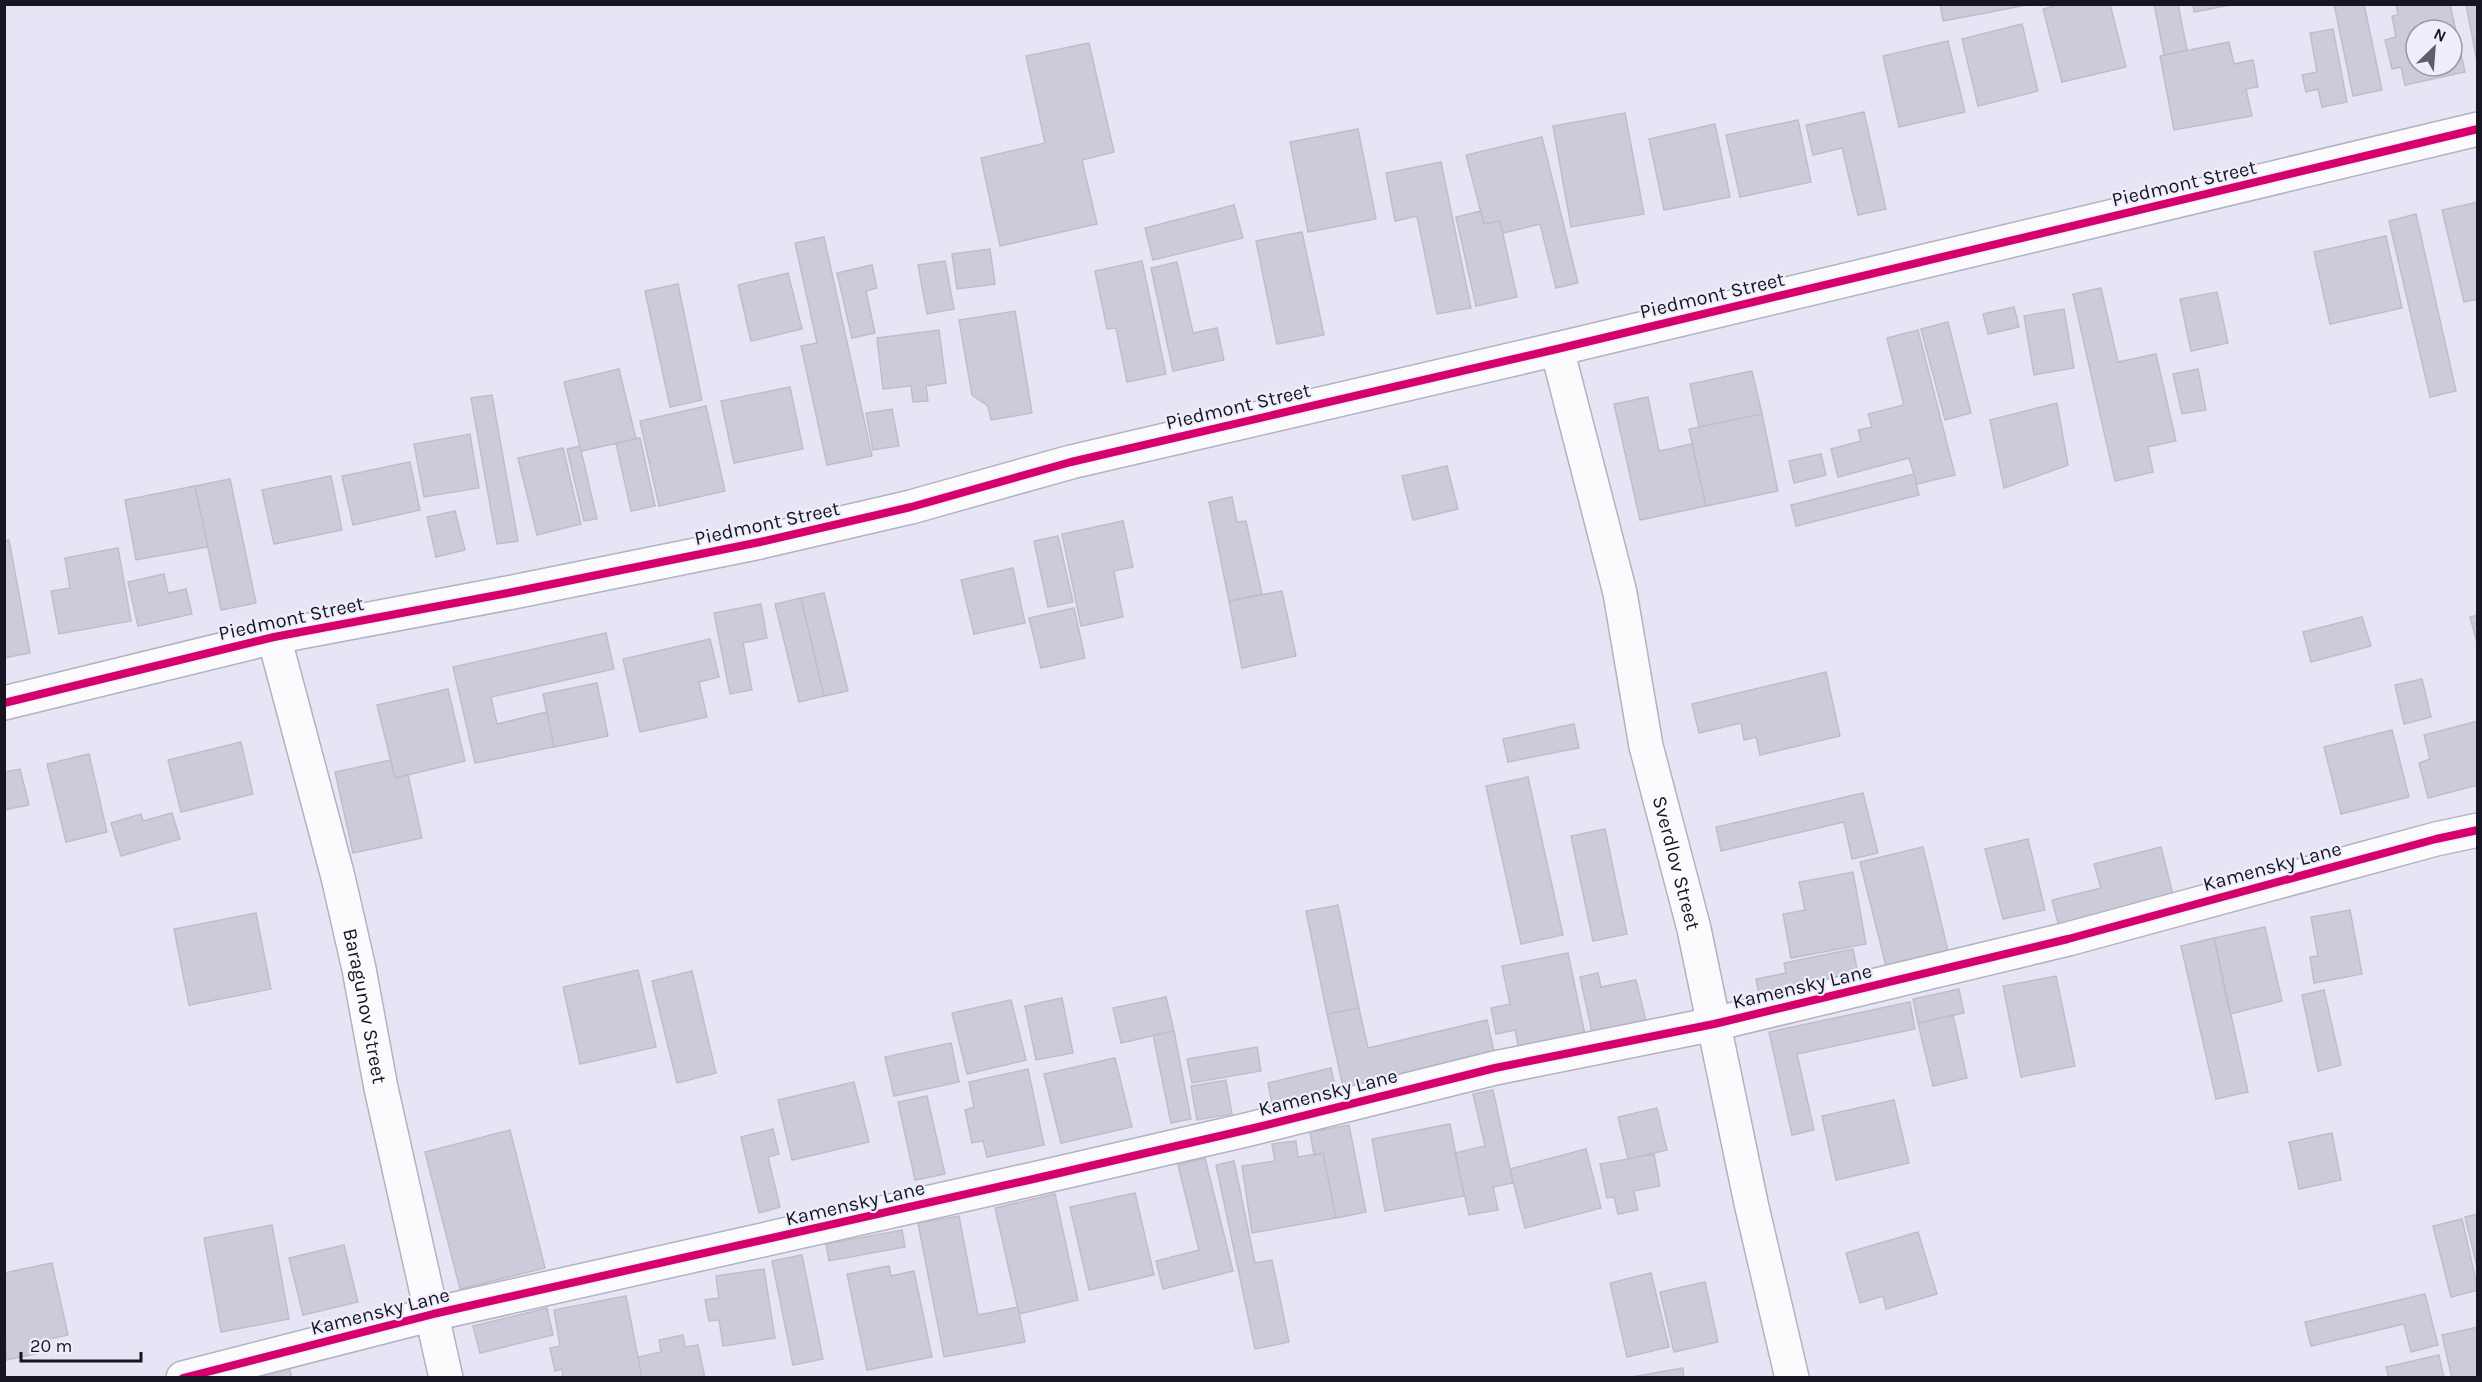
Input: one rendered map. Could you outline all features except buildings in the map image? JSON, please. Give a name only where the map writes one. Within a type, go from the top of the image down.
[{"type":"street","name":"Piedmont Street","points":[[4,703],[274,637],[760,542],[911,507],[1071,462],[1557,349],[2478,129]]},
{"type":"street","name":"Sverdlov Street","points":[[1557,349],[1620,593],[1646,746],[1694,929],[1751,1203],[1792,1377]]},
{"type":"street","name":"Baragunov Street","points":[[274,637],[338,877],[359,969],[383,1099],[446,1377]]},
{"type":"street","name":"Kamensky Lane","points":[[183,1377],[433,1314],[1040,1177],[1495,1068],[1714,1024],[2068,939],[2436,839],[2478,830]]},
{"type":"cycle path","points":[[4,703],[274,637],[760,542],[911,507],[1071,462],[1557,349],[2478,129]]},
{"type":"cycle path","points":[[183,1378],[433,1314],[1250,1129],[1495,1068],[1714,1024],[2068,939],[2436,839],[2478,830]]}]
